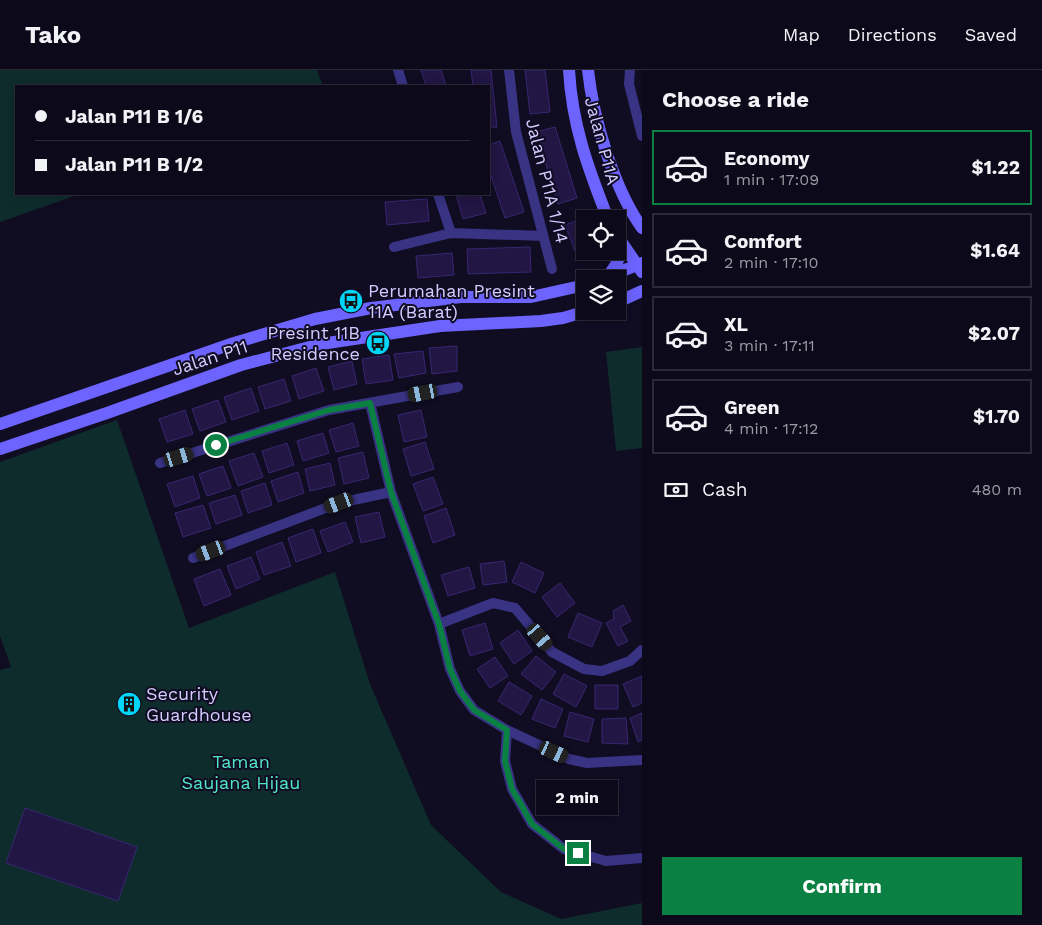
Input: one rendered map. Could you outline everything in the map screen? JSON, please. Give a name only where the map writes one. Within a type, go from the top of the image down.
[{"type":"main road","name":"Jalan P11A","points":[[569,70],[574,119],[583,152],[605,210]]},
{"type":"main road","name":"Jalan P11A","points":[[588,70],[596,115],[619,188],[641,227]]},
{"type":"main road","points":[[626,248],[640,267],[626,271]]},
{"type":"main road","name":"Jalan P11","points":[[0,424],[234,343],[315,319],[371,308],[460,297],[531,296],[576,287]]},
{"type":"main road","points":[[626,299],[642,290]]},
{"type":"main road","points":[[626,303],[642,302]]},
{"type":"main road","name":"Jalan P11","points":[[0,449],[107,414],[241,365],[320,344],[440,326],[541,321],[576,314]]},
{"type":"street","points":[[398,70],[403,85]]},
{"type":"street","name":"Jalan P11A 1/14","points":[[509,70],[516,132],[552,270]]},
{"type":"street","points":[[630,70],[629,84],[642,136]]},
{"type":"street","points":[[438,195],[451,233]]},
{"type":"street","points":[[394,247],[451,233],[543,236]]},
{"type":"street","points":[[160,463],[329,410],[458,387]]},
{"type":"street","points":[[370,403],[391,492],[439,624],[450,669],[460,691],[474,710],[507,730],[569,759],[587,763],[642,760]]},
{"type":"street","points":[[193,558],[339,503],[391,492]]},
{"type":"street","points":[[439,624],[493,603],[515,608],[552,652],[584,669],[602,671],[630,661],[642,650]]},
{"type":"street","points":[[507,730],[505,761],[512,789],[532,824],[564,849],[606,861],[642,858]]},
{"type":"green space","points":[[0,70],[317,70],[323,85],[15,85],[15,195],[77,195],[0,222]]},
{"type":"green space","points":[[642,347],[642,448],[616,451],[606,352]]},
{"type":"green space","name":"Taman Saujana Hijau","points":[[117,420],[189,628],[335,572],[370,684],[431,825],[501,892],[561,919],[642,903],[642,925],[0,925],[0,670],[11,667],[0,636],[0,462]]},
{"type":"building","points":[[421,70],[441,70],[446,85],[426,85]]},
{"type":"building","points":[[471,70],[491,70],[497,127],[490,127],[490,85],[473,85]]},
{"type":"building","points":[[525,70],[545,70],[550,112],[530,114]]},
{"type":"building","points":[[555,127],[577,198],[558,204],[536,132]]},
{"type":"building","points":[[500,141],[524,212],[505,218],[490,173],[490,145]]},
{"type":"building","points":[[456,195],[480,195],[486,213],[463,219]]},
{"type":"building","points":[[427,199],[429,221],[387,225],[385,202]]},
{"type":"building","points":[[576,221],[576,254],[565,225]]},
{"type":"building","points":[[530,247],[531,272],[468,274],[467,249]]},
{"type":"building","points":[[452,253],[454,275],[418,278],[416,256]]},
{"type":"building","points":[[457,346],[457,371],[432,374],[429,348]]},
{"type":"building","points":[[423,351],[426,373],[399,378],[394,354]]},
{"type":"building","points":[[389,355],[393,380],[366,384],[362,359]]},
{"type":"building","points":[[352,361],[357,384],[334,390],[328,367]]},
{"type":"building","points":[[316,368],[324,391],[299,399],[292,376]]},
{"type":"building","points":[[284,379],[291,401],[265,409],[258,387]]},
{"type":"building","points":[[251,388],[259,411],[232,420],[224,397]]},
{"type":"building","points":[[218,400],[226,422],[200,431],[192,409]]},
{"type":"building","points":[[185,410],[193,434],[167,442],[159,419]]},
{"type":"building","points":[[421,410],[427,437],[404,442],[398,415]]},
{"type":"building","points":[[353,423],[359,446],[336,452],[329,430]]},
{"type":"building","points":[[323,433],[329,453],[303,461],[297,441]]},
{"type":"building","points":[[425,442],[434,469],[411,476],[403,449]]},
{"type":"building","points":[[287,443],[294,465],[269,473],[262,451]]},
{"type":"building","points":[[363,452],[369,478],[344,484],[338,458]]},
{"type":"building","points":[[254,453],[263,477],[238,486],[229,461]]},
{"type":"building","points":[[330,463],[335,485],[310,491],[305,469]]},
{"type":"building","points":[[223,466],[231,488],[207,496],[199,474]]},
{"type":"building","points":[[298,472],[304,493],[278,502],[271,481]]},
{"type":"building","points":[[193,476],[200,498],[175,507],[167,484]]},
{"type":"building","points":[[433,477],[443,504],[423,511],[413,484]]},
{"type":"building","points":[[265,483],[272,505],[248,513],[241,491]]},
{"type":"building","points":[[235,495],[242,515],[216,524],[209,503]]},
{"type":"building","points":[[203,505],[211,528],[183,537],[175,513]]},
{"type":"building","points":[[446,508],[455,535],[433,543],[424,516]]},
{"type":"building","points":[[379,512],[385,537],[361,543],[355,517]]},
{"type":"building","points":[[345,522],[353,542],[328,552],[320,531]]},
{"type":"building","points":[[313,529],[321,553],[296,562],[288,538]]},
{"type":"building","points":[[282,542],[291,566],[264,575],[256,552]]},
{"type":"building","points":[[251,557],[260,579],[236,589],[227,566]]},
{"type":"building","points":[[504,561],[507,582],[483,585],[480,564]]},
{"type":"building","points":[[521,562],[544,573],[535,593],[512,582]]},
{"type":"building","points":[[469,567],[475,588],[448,596],[441,575]]},
{"type":"building","points":[[220,569],[231,595],[204,606],[194,579]]},
{"type":"building","points":[[560,583],[575,603],[557,617],[542,597]]},
{"type":"building","points":[[623,605],[631,621],[620,627],[628,641],[618,646],[606,623],[614,619],[613,611]]},
{"type":"building","points":[[578,613],[602,623],[592,647],[568,637]]},
{"type":"building","points":[[485,623],[493,649],[470,656],[462,630]]},
{"type":"building","points":[[518,630],[532,651],[514,664],[500,643]]},
{"type":"building","points":[[536,656],[556,672],[542,690],[521,674]]},
{"type":"building","points":[[495,657],[508,676],[490,688],[477,669]]},
{"type":"building","points":[[564,674],[587,686],[576,707],[553,694]]},
{"type":"building","points":[[642,676],[642,703],[633,707],[623,684]]},
{"type":"building","points":[[509,682],[532,696],[521,715],[498,701]]},
{"type":"building","points":[[595,685],[618,685],[618,709],[595,709]]},
{"type":"building","name":"Security Guardhouse","points":[[131,698],[133,707],[127,709],[124,700]]},
{"type":"building","points":[[541,699],[563,709],[555,728],[532,719]]},
{"type":"building","points":[[570,712],[594,719],[588,742],[564,736]]},
{"type":"building","points":[[642,713],[642,740],[638,742],[630,718]]},
{"type":"building","points":[[626,718],[628,744],[602,743],[602,719]]},
{"type":"building","points":[[25,808],[137,847],[118,901],[6,863]]},
{"type":"place","name":"Perumahan Presint 11A (Barat)","points":[[351,301]]},
{"type":"place","name":"Presint 11B Residence","points":[[378,343]]},
{"type":"place","name":"Security Guardhouse","points":[[129,704]]},
{"type":"route","points":[[216,445],[329,410],[370,403],[391,492],[439,624],[450,669],[460,691],[474,710],[507,730],[505,761],[512,789],[532,824],[564,849],[578,853]]}]
